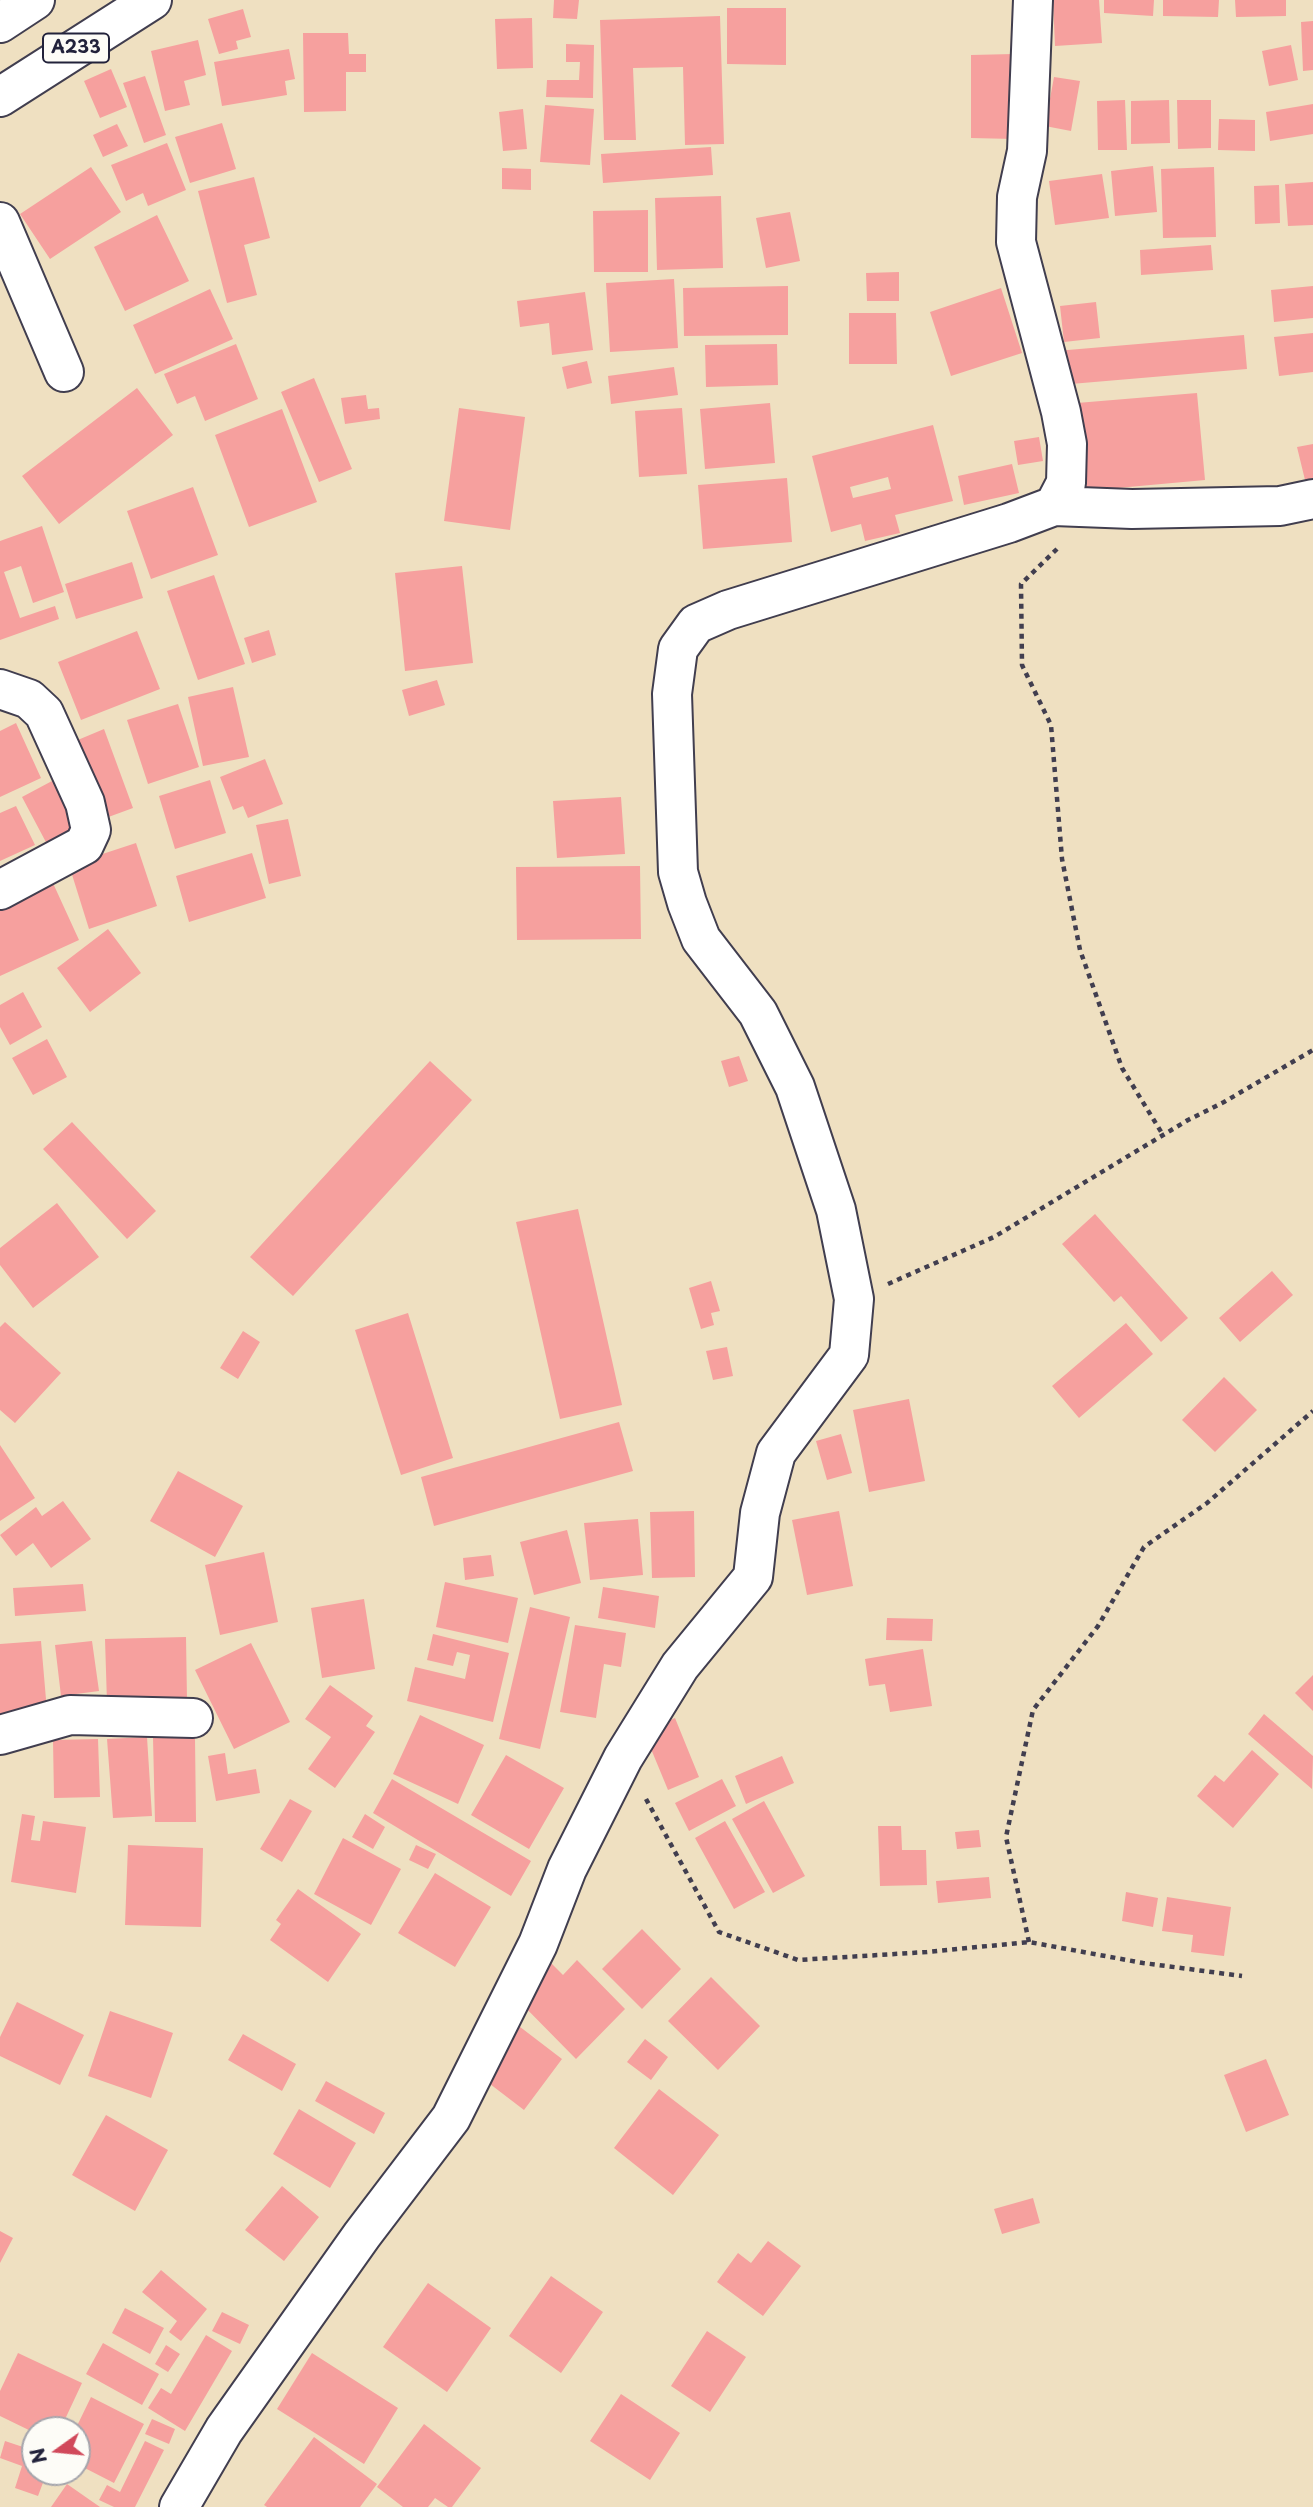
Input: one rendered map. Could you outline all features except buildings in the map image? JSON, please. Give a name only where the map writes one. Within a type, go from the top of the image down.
[{"type":"main road","points":[[0,23],[35,0]]},
{"type":"main road","name":"A233","points":[[0,97],[152,0]]},
{"type":"main road","points":[[1033,0],[1027,151],[1017,197],[1016,242],[1067,444],[1066,483],[1054,506]]},
{"type":"main road","points":[[0,222],[64,372]]},
{"type":"main road","points":[[179,2507],[224,2430],[362,2235],[451,2118],[538,1944],[567,1869],[623,1758],[680,1667],[753,1577],[760,1513],[776,1453],[849,1355],[854,1299],[836,1210],[795,1087],[758,1013],[702,939],[678,872],[673,694],[678,649],[696,624],[728,610],[1009,523],[1054,506],[1132,509],[1280,506],[1313,499]]},
{"type":"main road","points":[[0,689],[29,699],[44,713],[85,803],[91,830],[84,845],[0,890]]},
{"type":"main road","points":[[0,1735],[70,1714],[193,1718]]},
{"type":"path","points":[[1054,506],[1057,549],[1021,584],[1022,665],[1051,725],[1062,859],[1080,950],[1122,1068],[1163,1135]]},
{"type":"path","points":[[854,1299],[995,1237],[1163,1135],[1313,1050]]},
{"type":"path","points":[[1029,1942],[1006,1837],[1033,1710],[1098,1626],[1144,1547],[1206,1503],[1313,1411]]},
{"type":"path","points":[[623,1758],[719,1932],[798,1960],[1029,1942],[1143,1963],[1242,1976]]}]
